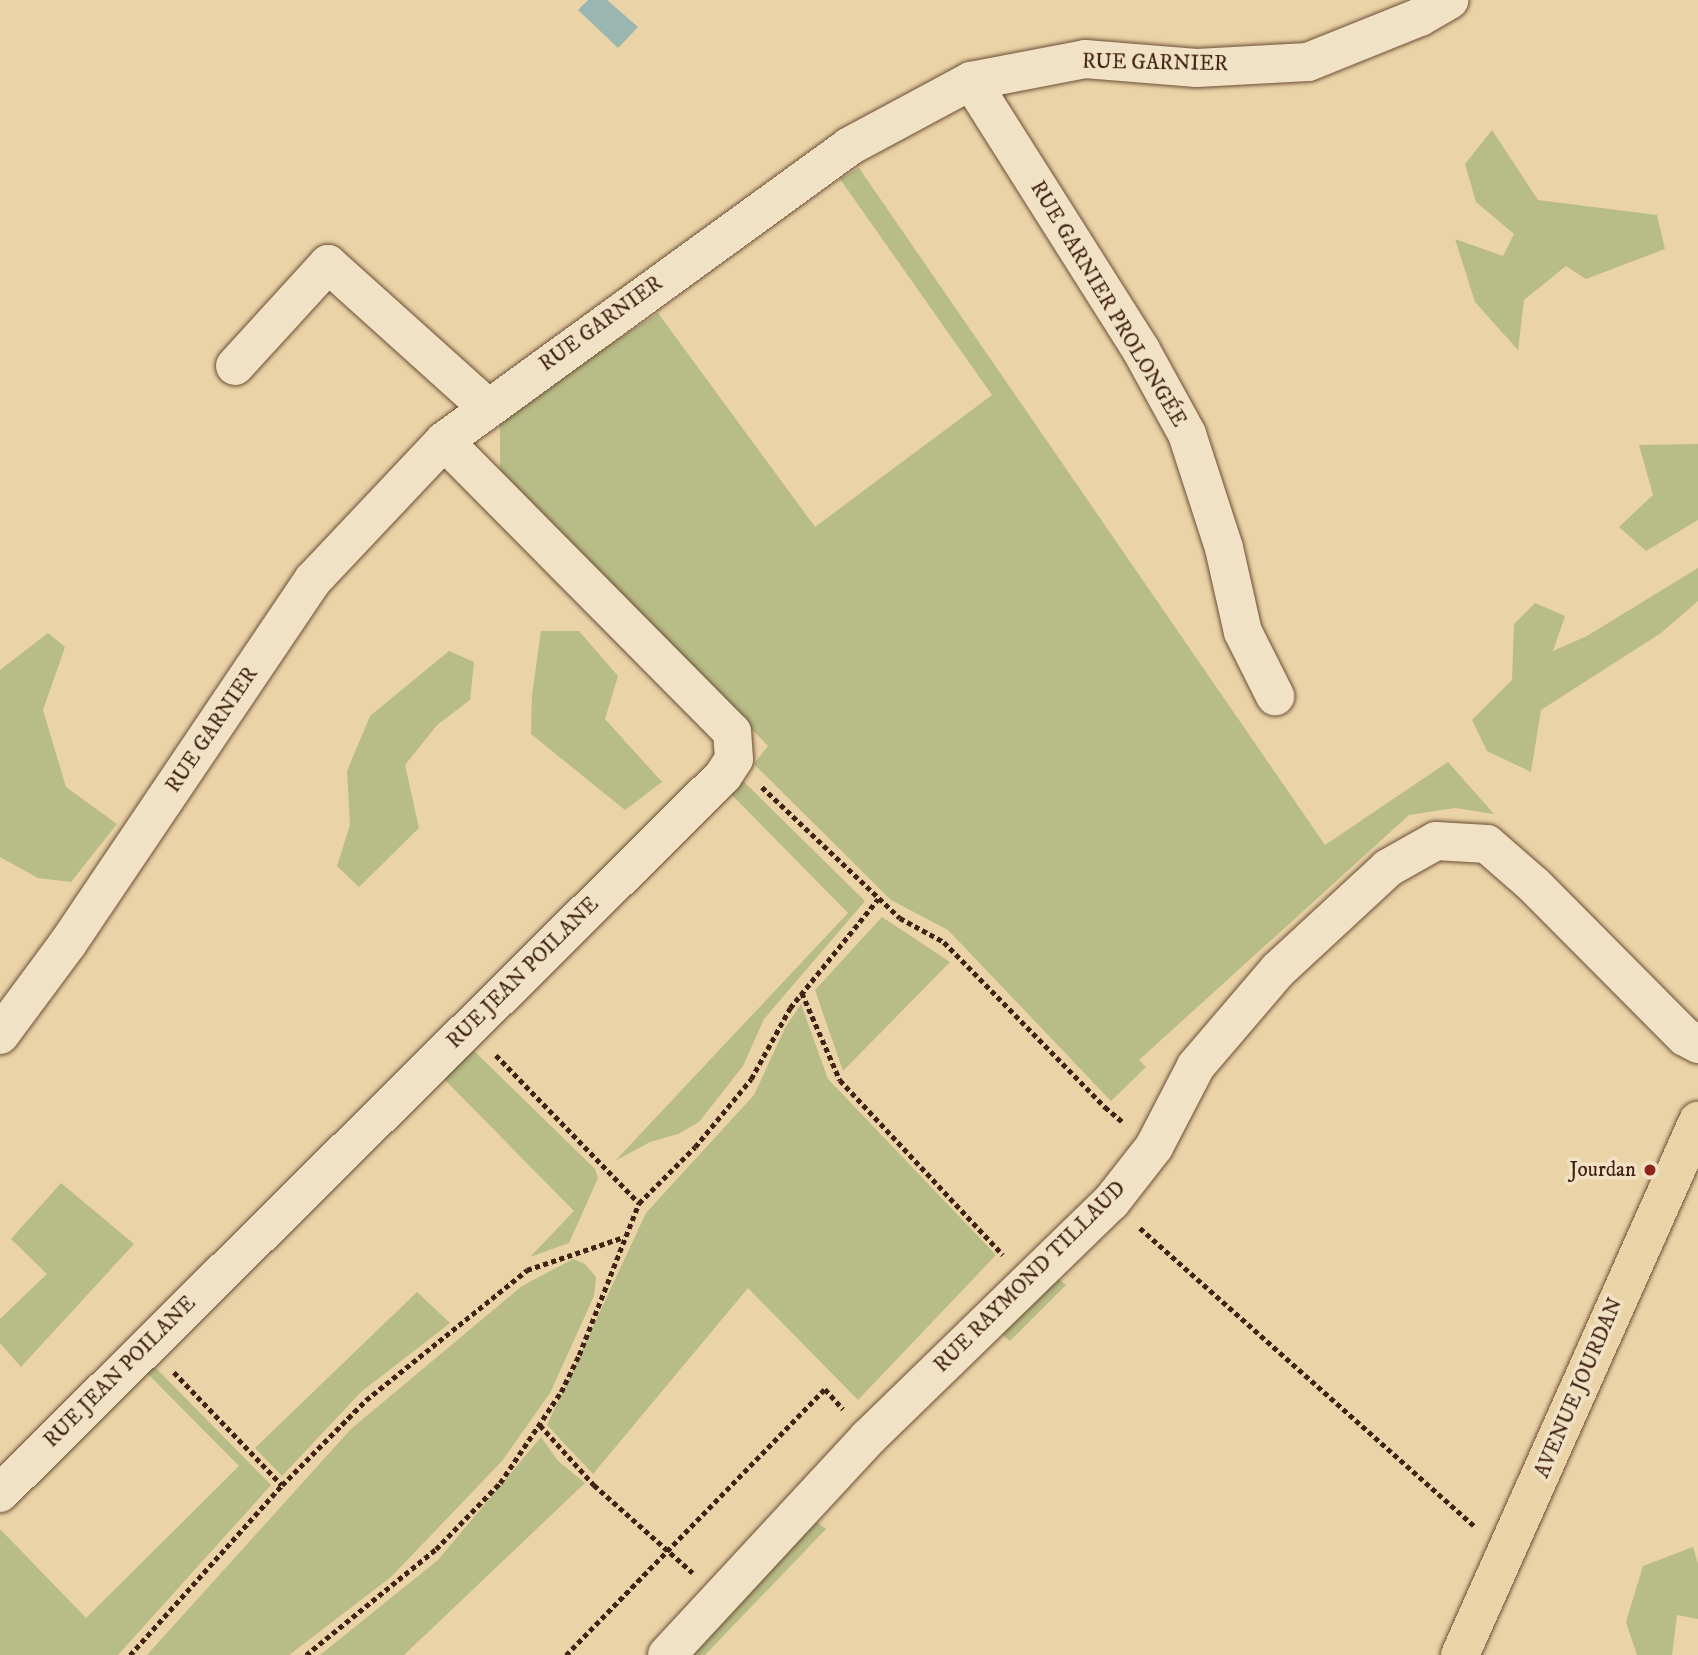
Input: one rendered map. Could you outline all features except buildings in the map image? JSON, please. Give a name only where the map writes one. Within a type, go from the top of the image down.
[{"type":"main road","name":"AVENUE JOURDAN","points":[[1460,1655],[1698,1121]]},
{"type":"street","name":"RUE GARNIER","points":[[0,1035],[68,943],[313,580],[444,441],[487,407],[848,147],[971,81],[1085,59],[1196,68],[1308,62],[1420,17],[1450,0]]},
{"type":"street","name":"RUE GARNIER PROLONGÉE","points":[[971,81],[1141,350],[1187,434],[1224,548],[1243,632],[1275,696]]},
{"type":"street","points":[[235,366],[328,264],[487,407]]},
{"type":"street","points":[[444,441],[732,732],[734,759]]},
{"type":"street","name":"RUE JEAN POILANE","points":[[0,1493],[147,1344],[723,776],[734,759]]},
{"type":"street","name":"RUE RAYMOND TILLAUD","points":[[667,1655],[868,1438],[1111,1202],[1154,1147],[1196,1066],[1278,970],[1388,868],[1436,841],[1487,844],[1534,885],[1685,1037],[1698,1044]]},
{"type":"path","points":[[734,759],[878,899],[900,918],[944,942],[1105,1107],[1154,1147]]},
{"type":"path","points":[[306,1655],[436,1549],[500,1483],[540,1425],[579,1355],[639,1203],[695,1147],[751,1079],[790,1008],[878,899]]},
{"type":"path","points":[[802,993],[840,1080],[1009,1262]]},
{"type":"path","points":[[468,1027],[639,1203]]},
{"type":"path","points":[[1111,1202],[1507,1554]]},
{"type":"path","points":[[130,1655],[282,1485],[366,1400],[527,1270],[624,1237]]},
{"type":"path","points":[[147,1344],[282,1485]]},
{"type":"path","points":[[566,1655],[825,1389],[868,1438]]},
{"type":"path","points":[[540,1425],[594,1485],[722,1598]]},
{"type":"green space","points":[[1492,130],[1538,200],[1657,215],[1665,249],[1586,279],[1566,266],[1524,300],[1518,350],[1475,302],[1455,239],[1503,256],[1514,234],[1476,202],[1465,164]]},
{"type":"green space","points":[[859,168],[1325,845],[1448,762],[1494,814],[1455,808],[1409,815],[1139,1060],[1146,1067],[1111,1101],[948,930],[891,900],[754,764],[768,746],[500,469],[500,418],[658,313],[815,527],[992,395],[840,179]]},
{"type":"green space","points":[[1698,444],[1698,520],[1646,551],[1619,527],[1653,495],[1639,445]]},
{"type":"green space","points":[[1698,568],[1698,601],[1661,633],[1541,710],[1531,772],[1487,751],[1472,720],[1512,680],[1514,624],[1535,603],[1565,616],[1553,651],[1587,636]]},
{"type":"green space","points":[[541,631],[579,631],[618,676],[605,719],[662,782],[625,810],[531,734],[532,695]]},
{"type":"green space","points":[[48,633],[65,647],[43,710],[66,787],[117,824],[71,882],[38,878],[0,857],[0,670]]},
{"type":"green space","points":[[449,651],[474,662],[470,700],[437,725],[405,765],[419,828],[359,887],[337,866],[350,825],[347,771],[370,716]]},
{"type":"green space","points":[[740,778],[865,901],[764,1019],[743,1066],[699,1122],[678,1134],[650,1142],[615,1161],[848,913],[727,790]]},
{"type":"green space","points":[[882,917],[950,962],[843,1071],[815,990]]},
{"type":"green space","points":[[801,1004],[828,1079],[996,1255],[858,1400],[748,1288],[593,1474],[547,1425],[646,1213],[754,1095],[785,1028]]},
{"type":"green space","points":[[468,1045],[595,1169],[598,1178],[569,1243],[530,1257],[574,1211],[440,1075]]},
{"type":"green space","points":[[61,1183],[134,1244],[21,1367],[0,1343],[0,1319],[47,1274],[11,1239]]},
{"type":"green space","points":[[573,1259],[585,1264],[596,1277],[594,1296],[550,1393],[502,1461],[391,1577],[289,1655],[147,1655],[351,1429],[522,1286]]},
{"type":"green space","points":[[1049,1271],[1066,1285],[1010,1341],[993,1327]]},
{"type":"green space","points":[[417,1292],[450,1323],[361,1392],[282,1476],[255,1448]]},
{"type":"green space","points":[[150,1362],[271,1485],[118,1655],[0,1655],[0,1529],[86,1618],[239,1466],[144,1370]]},
{"type":"green space","points":[[541,1437],[558,1461],[585,1483],[404,1655],[320,1655],[438,1560]]},
{"type":"green space","points":[[810,1517],[826,1529],[705,1655],[678,1655]]},
{"type":"green space","points":[[1693,1547],[1698,1564],[1698,1619],[1677,1615],[1672,1655],[1637,1655],[1626,1622],[1643,1566]]},
{"type":"water","points":[[588,0],[607,0],[638,27],[618,48],[578,10]]},
{"type":"place","name":"Jourdan","points":[[1650,1170]]}]
